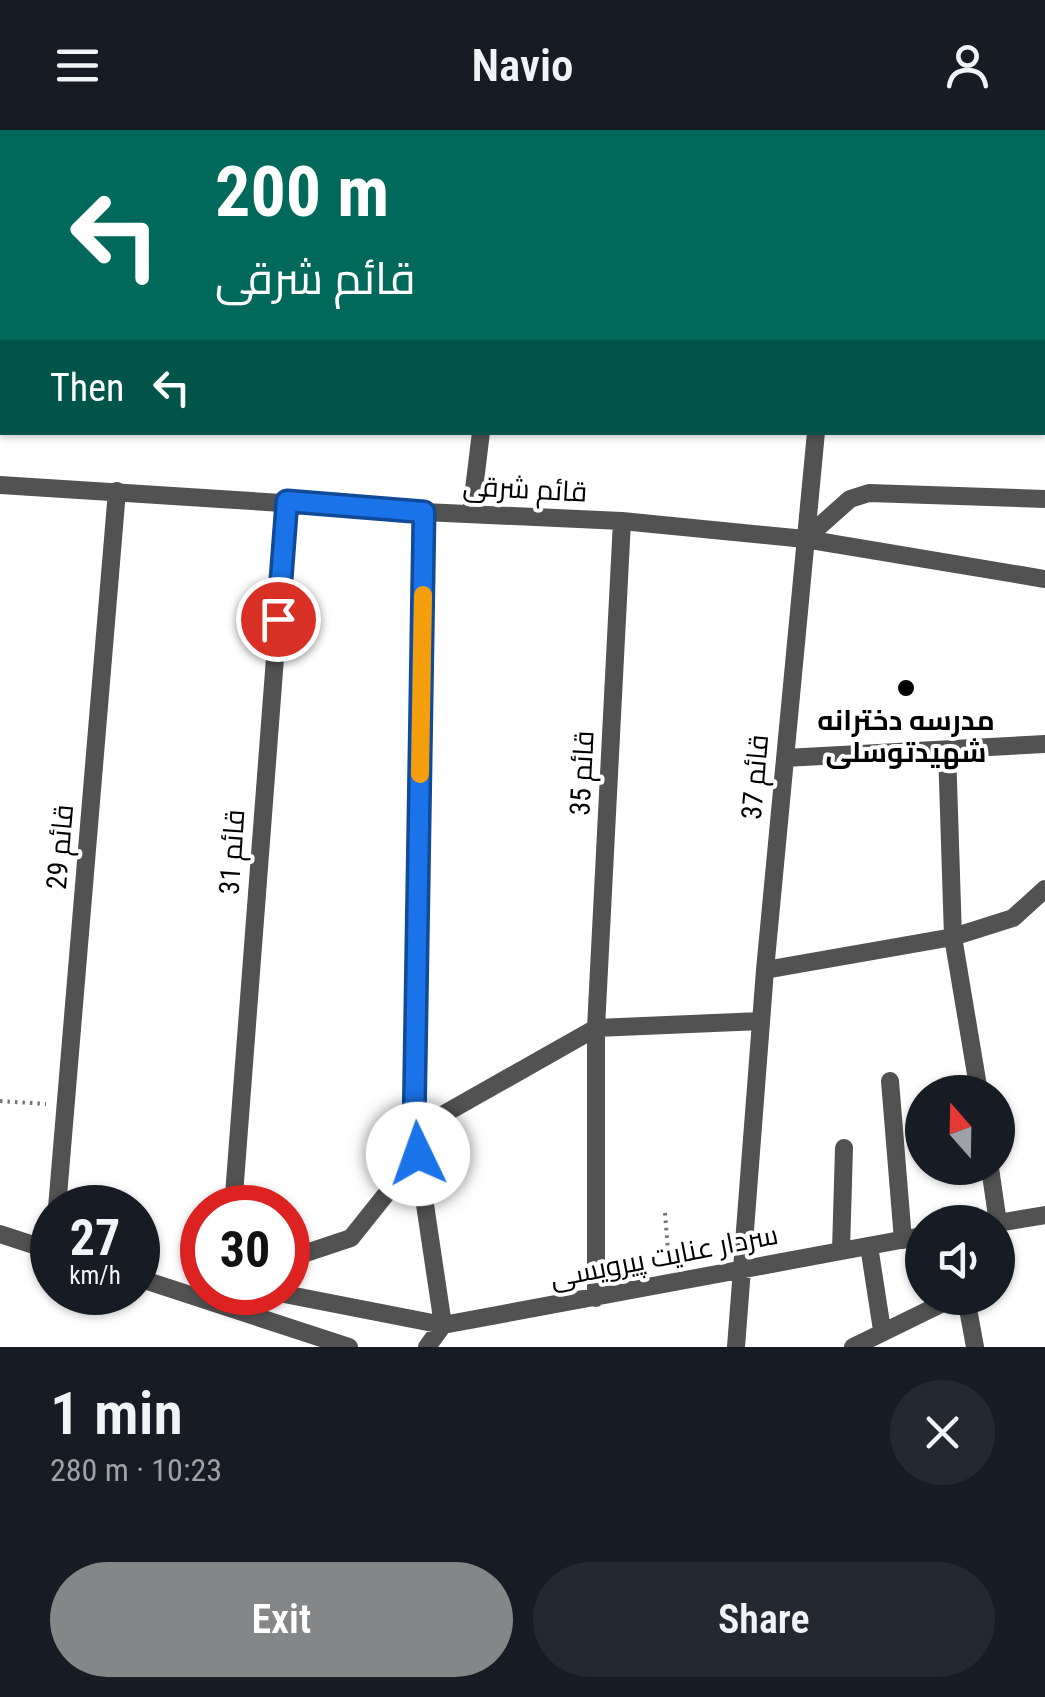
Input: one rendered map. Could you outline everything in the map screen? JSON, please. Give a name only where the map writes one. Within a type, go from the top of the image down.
[{"type":"street","points":[[471,514],[480,435]]},
{"type":"street","name":"قائم 37","points":[[736,1347],[761,1021],[816,435]]},
{"type":"street","name":"قائم شرقی","points":[[0,486],[622,521],[804,539],[1045,579]]},
{"type":"street","name":"قائم 29","points":[[59,1185],[117,491]]},
{"type":"street","points":[[804,539],[850,499],[869,493],[1045,499]]},
{"type":"street","name":"قائم 31","points":[[235,1185],[287,501]]},
{"type":"street","points":[[424,512],[414,1131],[442,1325],[427,1347]]},
{"type":"street","name":"قائم 35","points":[[596,1298],[596,1028],[622,521]]},
{"type":"street","points":[[785,758],[1045,744]]},
{"type":"street","points":[[947,750],[953,937],[976,1075]]},
{"type":"street","points":[[766,970],[953,937],[1012,918],[1045,889]]},
{"type":"street","points":[[414,1131],[596,1028],[761,1021]]},
{"type":"street","points":[[890,1081],[903,1240]]},
{"type":"street","points":[[841,1250],[844,1148]]},
{"type":"street","points":[[310,1252],[351,1238],[418,1154]]},
{"type":"street","points":[[1015,1220],[1045,1215]]},
{"type":"street","points":[[0,1234],[30,1244]]},
{"type":"street","name":"سردار عنایت پیرویسی","points":[[442,1325],[903,1240]]},
{"type":"street","points":[[869,1246],[882,1330]]},
{"type":"street","points":[[160,1285],[349,1347]]},
{"type":"street","points":[[310,1299],[442,1325]]},
{"type":"street","points":[[853,1347],[920,1315]]},
{"type":"street","points":[[969,1315],[976,1347]]},
{"type":"path","points":[[0,1101],[66,1106]]},
{"type":"path","points":[[665,1214],[670,1283]]},
{"type":"slow traffic","points":[[420,774],[423,595]]},
{"type":"place","name":"مدرسه دخترانه شهیدتوسلی","points":[[906,688]]},
{"type":"route","points":[[278,619],[287,501],[424,512],[414,1131],[418,1154]]}]
